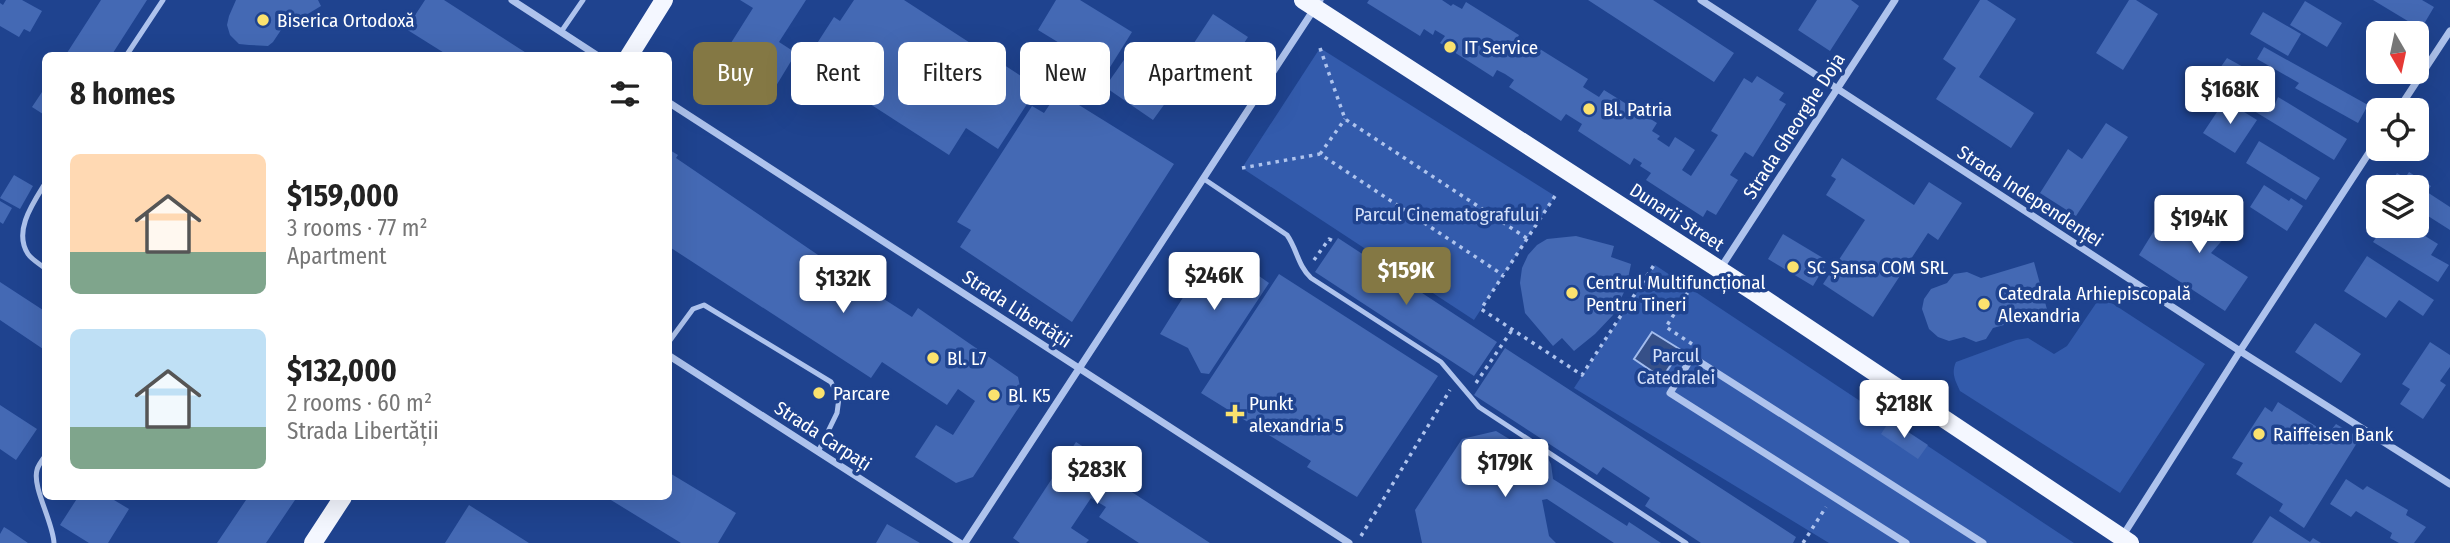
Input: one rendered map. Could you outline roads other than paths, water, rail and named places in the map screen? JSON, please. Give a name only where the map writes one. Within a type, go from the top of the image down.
[{"type":"main road","points":[[632,52],[664,0]]},
{"type":"main road","name":"Dunarii Street","points":[[1312,3],[1719,269],[2123,541]]},
{"type":"main road","points":[[313,543],[341,500]]},
{"type":"street","points":[[512,0],[592,52]]},
{"type":"street","name":"Strada Independenței","points":[[1701,0],[2239,351],[2450,484]]},
{"type":"street","name":"Strada Gheorghe Doja","points":[[1719,269],[1895,0]]},
{"type":"street","points":[[965,543],[1204,179],[1312,3]]},
{"type":"street","points":[[2406,98],[2450,31]]},
{"type":"street","name":"Strada Libertății","points":[[672,105],[1349,543]]},
{"type":"street","points":[[2123,541],[2239,351],[2366,157]]},
{"type":"street","points":[[1906,543],[1670,393],[1692,357],[1983,543]]},
{"type":"street","name":"Strada Carpați","points":[[672,358],[960,543]]},
{"type":"lane","points":[[129,52],[163,0]]},
{"type":"lane","points":[[561,32],[583,0]]},
{"type":"lane","points":[[1204,179],[1287,235],[1306,273],[1441,362],[1479,407],[1686,543]]},
{"type":"lane","points":[[42,189],[24,223],[23,242],[29,256],[42,266]]},
{"type":"lane","points":[[672,338],[693,309],[704,305],[831,382],[839,398],[837,413],[818,452]]},
{"type":"lane","points":[[42,462],[37,470],[37,486],[42,499]]},
{"type":"lane","points":[[42,500],[54,543]]},
{"type":"place","name":"Biserica Ortodoxă","points":[[263,20]]},
{"type":"place","name":"IT Service","points":[[1450,47]]},
{"type":"place","name":"Bl. Patria","points":[[1589,109]]},
{"type":"place","name":"SC Șansa COM SRL","points":[[1793,267]]},
{"type":"place","name":"Centrul Multifuncțional Pentru Tineri","points":[[1572,293]]},
{"type":"place","name":"Catedrala Arhiepiscopală Alexandria","points":[[1984,304]]},
{"type":"place","name":"Bl. L7","points":[[933,358]]},
{"type":"place","name":"Parcare","points":[[819,393]]},
{"type":"place","name":"Bl. K5","points":[[994,395]]},
{"type":"place","name":"Punkt alexandria 5","points":[[1235,414]]},
{"type":"place","name":"Raiffeisen Bank","points":[[2259,434]]},
{"type":"park label","name":"Parcul Cinematografului","points":[[1447,214]]},
{"type":"park label","name":"Parcul Catedralei","points":[[1676,366]]}]
